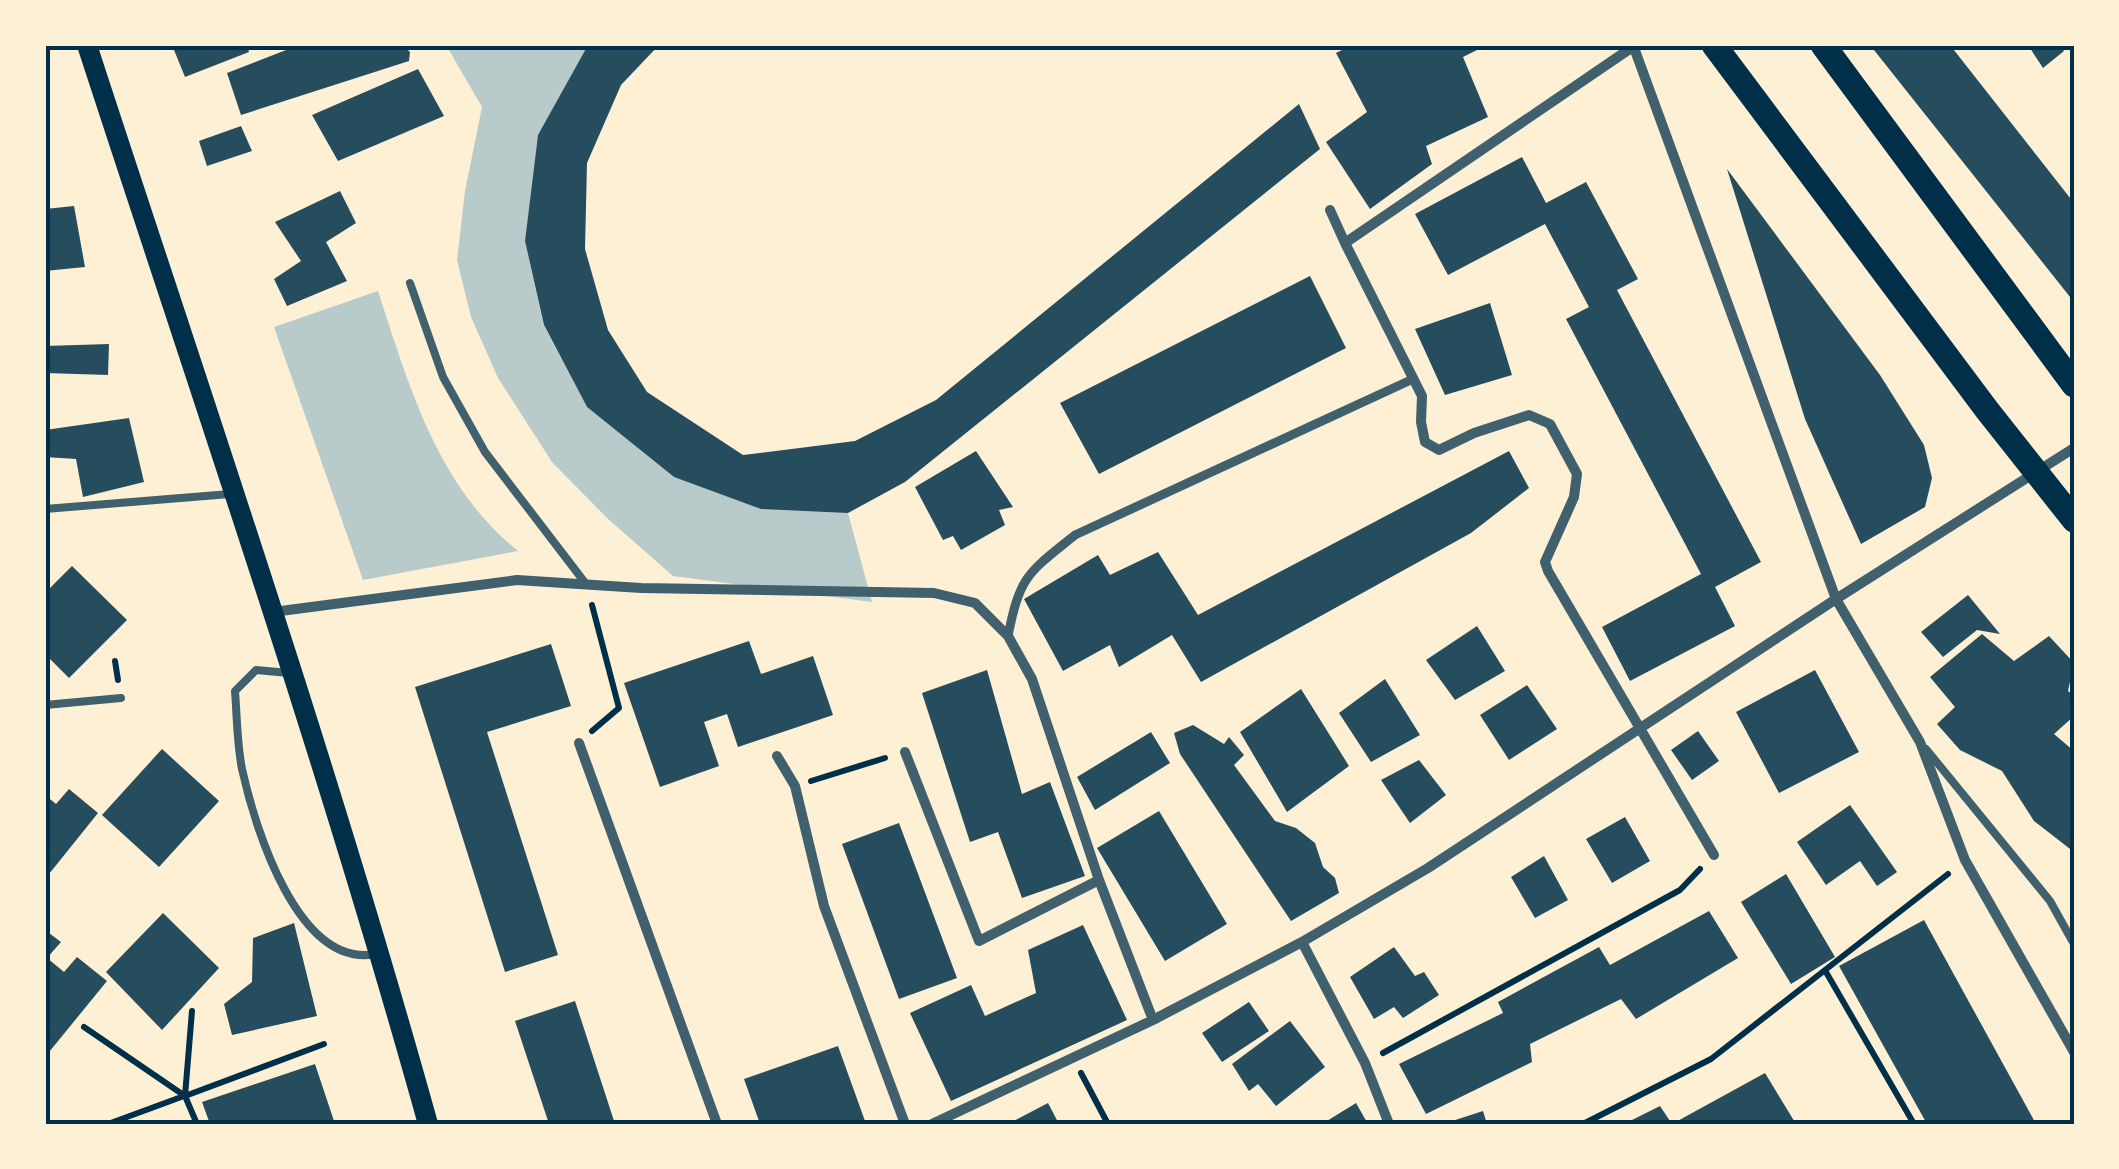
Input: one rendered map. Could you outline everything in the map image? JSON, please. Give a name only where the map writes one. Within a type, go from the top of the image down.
[{"type":"main road","points":[[87,45],[293,674],[428,1124]]},
{"type":"main road","points":[[1714,45],[2074,520]]},
{"type":"main road","points":[[1823,45],[2074,385]]},
{"type":"street","points":[[1345,243],[1634,45],[1836,599],[1920,742],[1965,860],[2074,1052]]},
{"type":"street","points":[[1330,210],[1422,396],[1425,442],[1439,450],[1529,416],[1550,424],[1577,474],[1574,497],[1545,562],[1714,855]]},
{"type":"street","points":[[1008,636],[1016,596],[1031,570],[1075,535],[1413,379]]},
{"type":"street","points":[[932,1124],[1153,1020],[1302,942],[1428,868],[1836,599],[2074,448]]},
{"type":"street","points":[[272,612],[518,580],[934,593],[975,604],[1008,636],[1032,679],[1099,880],[1153,1020]]},
{"type":"street","points":[[579,743],[718,1124]]},
{"type":"street","points":[[905,752],[979,941],[1099,880]]},
{"type":"street","points":[[777,756],[796,786],[824,906],[905,1124]]},
{"type":"street","points":[[1302,942],[1365,1063],[1389,1124]]},
{"type":"lane","points":[[410,283],[444,377],[484,452],[586,584]]},
{"type":"lane","points":[[45,508],[233,494]]},
{"type":"lane","points":[[293,674],[256,670],[235,691],[242,768],[269,860],[291,900],[320,938],[356,958],[380,954]]},
{"type":"lane","points":[[45,705],[120,698]]},
{"type":"lane","points":[[1920,742],[2050,902],[2074,944]]},
{"type":"path","points":[[579,743],[619,708],[586,584]]},
{"type":"path","points":[[796,786],[905,752]]},
{"type":"path","points":[[1365,1063],[1680,890],[1714,855]]},
{"type":"path","points":[[1583,1124],[1711,1059],[1965,860]]},
{"type":"path","points":[[1826,972],[1914,1124]]},
{"type":"path","points":[[192,1011],[186,1096],[196,1124]]},
{"type":"path","points":[[84,1028],[186,1096]]},
{"type":"path","points":[[108,1124],[324,1044]]},
{"type":"path","points":[[1073,1058],[1108,1124]]},
{"type":"shaded area","points":[[446,45],[588,45],[538,136],[525,241],[544,326],[587,407],[674,477],[848,513],[872,602],[673,576],[607,518],[552,462],[498,378],[471,317],[457,260],[465,191],[482,107]]},
{"type":"shaded area","points":[[378,291],[415,398],[446,465],[490,525],[518,551],[363,580],[274,327]]},
{"type":"building","points":[[172,45],[247,45],[249,52],[185,77]]},
{"type":"building","points":[[299,45],[403,45],[410,52],[409,61],[241,115],[227,73]]},
{"type":"building","points":[[588,45],[659,45],[621,85],[587,163],[585,249],[608,330],[647,392],[743,455],[855,441],[936,400],[1299,104],[1320,149],[905,482],[848,513],[761,509],[674,477],[587,407],[544,325],[525,241],[538,135]]},
{"type":"building","points":[[1352,45],[1487,45],[1463,57],[1488,117],[1426,146],[1432,164],[1370,209],[1326,142],[1367,112],[1336,53]]},
{"type":"building","points":[[1870,45],[1950,45],[2074,203],[2074,302]]},
{"type":"building","points":[[2028,45],[2060,45],[2064,51],[2043,68]]},
{"type":"building","points":[[418,69],[444,116],[338,161],[312,115]]},
{"type":"building","points":[[241,126],[252,151],[207,166],[199,141]]},
{"type":"building","points":[[1522,157],[1546,203],[1586,182],[1638,279],[1617,290],[1761,562],[1715,587],[1735,626],[1630,681],[1602,627],[1701,574],[1566,319],[1589,307],[1545,224],[1448,275],[1415,214]]},
{"type":"building","points":[[1727,169],[1880,375],[1924,445],[1932,478],[1925,507],[1861,544],[1805,419]]},
{"type":"building","points":[[340,191],[356,223],[326,242],[347,281],[287,306],[274,279],[301,261],[275,222]]},
{"type":"building","points":[[74,206],[85,267],[45,271],[45,209]]},
{"type":"building","points":[[1310,276],[1346,348],[1099,474],[1060,403]]},
{"type":"building","points":[[1490,303],[1512,375],[1445,395],[1415,329]]},
{"type":"building","points":[[109,344],[108,375],[45,373],[45,346]]},
{"type":"building","points":[[129,418],[144,482],[83,497],[76,459],[45,457],[45,430]]},
{"type":"building","points":[[976,451],[1013,507],[999,510],[1005,525],[961,550],[953,536],[943,540],[915,487]]},
{"type":"building","points":[[1509,451],[1529,488],[1471,533],[1201,682],[1172,635],[1119,667],[1110,645],[1063,671],[1024,599],[1098,555],[1110,575],[1158,552],[1198,615]]},
{"type":"building","points":[[72,566],[127,620],[69,678],[45,654],[45,593]]},
{"type":"building","points":[[1968,595],[2000,634],[1977,630],[1943,657],[1921,632]]},
{"type":"building","points":[[1477,626],[1505,671],[1455,700],[1426,660]]},
{"type":"building","points":[[1982,634],[2014,661],[2049,636],[2074,663],[2068,691],[2074,696],[2074,716],[2054,734],[2074,751],[2074,852],[2034,821],[2002,771],[1960,750],[1937,724],[1955,707],[1930,677]]},
{"type":"building","points":[[749,641],[761,674],[813,656],[833,715],[738,747],[727,714],[704,722],[719,766],[660,787],[624,683]]},
{"type":"building","points":[[551,644],[571,706],[487,732],[558,955],[505,972],[415,687]]},
{"type":"building","points":[[987,670],[1022,794],[1050,782],[1085,876],[1022,898],[998,832],[970,842],[922,693]]},
{"type":"building","points":[[1815,670],[1859,752],[1779,793],[1736,712]]},
{"type":"building","points":[[1385,679],[1420,735],[1371,762],[1339,713]]},
{"type":"building","points":[[1527,685],[1557,729],[1509,760],[1480,715]]},
{"type":"building","points":[[1301,689],[1349,766],[1287,812],[1240,732]]},
{"type":"building","points":[[1193,725],[1224,744],[1229,737],[1244,755],[1234,765],[1275,821],[1296,828],[1315,843],[1323,867],[1335,878],[1339,893],[1291,921],[1180,754],[1174,733]]},
{"type":"building","points":[[1698,731],[1719,761],[1692,780],[1671,750]]},
{"type":"building","points":[[1151,732],[1170,763],[1095,810],[1077,777]]},
{"type":"building","points":[[162,749],[219,801],[159,867],[102,815]]},
{"type":"building","points":[[1419,760],[1446,795],[1410,823],[1381,780]]},
{"type":"building","points":[[69,789],[98,813],[45,879],[45,795],[56,804]]},
{"type":"building","points":[[1850,805],[1897,872],[1877,886],[1860,861],[1826,885],[1797,842]]},
{"type":"building","points":[[1159,811],[1227,924],[1165,961],[1097,848]]},
{"type":"building","points":[[1625,817],[1650,861],[1612,883],[1586,839]]},
{"type":"building","points":[[899,823],[957,978],[899,999],[842,844]]},
{"type":"building","points":[[1544,856],[1568,900],[1535,918],[1511,877]]},
{"type":"building","points":[[1786,874],[1835,957],[1791,984],[1741,902]]},
{"type":"building","points":[[1709,911],[1738,958],[1636,1019],[1621,999],[1530,1044],[1532,1062],[1426,1114],[1399,1064],[1503,1013],[1498,1002],[1599,947],[1610,965]]},
{"type":"building","points":[[163,913],[219,968],[162,1030],[106,972]]},
{"type":"building","points":[[1924,920],[2036,1124],[1927,1124],[1839,966]]},
{"type":"building","points":[[294,923],[317,1016],[232,1035],[224,1004],[252,982],[253,938]]},
{"type":"building","points":[[1083,925],[1127,1020],[951,1101],[910,1013],[971,985],[985,1016],[1036,993],[1028,950]]},
{"type":"building","points":[[45,930],[61,942],[47,958],[64,972],[77,957],[107,981],[45,1057]]},
{"type":"building","points":[[1394,947],[1415,976],[1424,972],[1439,995],[1403,1018],[1394,1007],[1374,1019],[1350,977]]},
{"type":"building","points":[[575,1001],[615,1124],[549,1124],[515,1021]]},
{"type":"building","points":[[1249,1002],[1269,1031],[1222,1062],[1202,1033]]},
{"type":"building","points":[[1290,1021],[1325,1067],[1276,1106],[1258,1084],[1249,1091],[1232,1064]]},
{"type":"building","points":[[838,1046],[865,1121],[760,1124],[744,1079]]},
{"type":"building","points":[[315,1064],[335,1124],[210,1124],[202,1102]]},
{"type":"building","points":[[1765,1073],[1796,1124],[1672,1124]]},
{"type":"building","points":[[1048,1103],[1059,1124],[1008,1124]]},
{"type":"building","points":[[1356,1103],[1368,1124],[1322,1124]]},
{"type":"building","points":[[1660,1106],[1672,1124],[1624,1124]]},
{"type":"building","points":[[1483,1111],[1487,1124],[1446,1123]]}]
